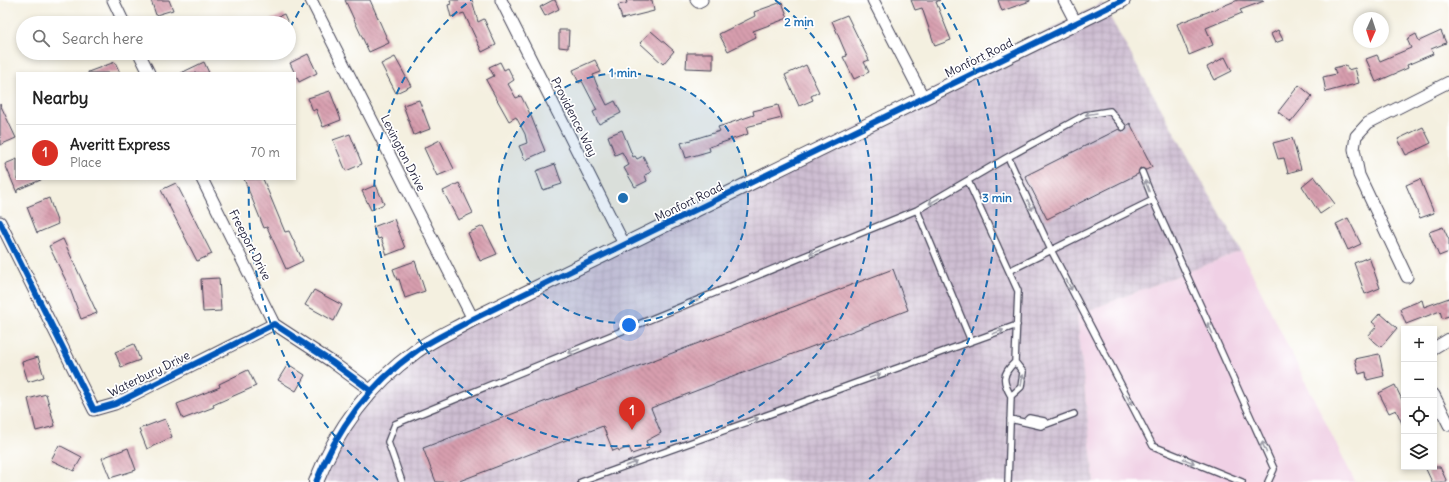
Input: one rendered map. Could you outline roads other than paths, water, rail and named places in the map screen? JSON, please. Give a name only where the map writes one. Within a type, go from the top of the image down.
[{"type":"street","points":[[113,0],[121,16]]},
{"type":"street","name":"Lexington Drive","points":[[311,0],[473,318]]},
{"type":"street","name":"Providence Way","points":[[501,0],[624,246]]},
{"type":"street","points":[[696,0],[698,2],[702,0]]},
{"type":"street","points":[[873,0],[923,97]]},
{"type":"street","points":[[1064,0],[1076,23]]},
{"type":"street","name":"Monfort Road","points":[[316,482],[346,422],[370,390],[415,352],[473,318],[624,246],[923,97],[1123,0]]},
{"type":"street","points":[[142,60],[148,72]]},
{"type":"street","points":[[1407,277],[1359,175],[1354,149],[1356,136],[1368,123],[1449,82]]},
{"type":"street","name":"Freeport Drive","points":[[202,180],[274,324]]},
{"type":"street","name":"Waterbury Drive","points":[[0,222],[94,410],[115,404],[274,324]]},
{"type":"street","points":[[274,324],[332,362],[370,390]]},
{"type":"street","points":[[1437,346],[1449,339]]},
{"type":"street","points":[[1436,398],[1449,425]]},
{"type":"lane","points":[[402,482],[388,442],[396,424],[917,210],[1008,157],[1085,115],[1110,111],[1123,127]]},
{"type":"lane","points":[[1008,157],[1051,250],[1153,446],[1242,482]]},
{"type":"lane","points":[[1142,172],[1153,200],[1274,469],[1268,482]]},
{"type":"lane","points":[[968,181],[1018,291],[1015,362],[1023,372],[1021,387],[1011,396]]},
{"type":"lane","points":[[1009,271],[1153,200]]},
{"type":"lane","points":[[917,210],[970,342]]},
{"type":"lane","points":[[581,482],[1017,325]]},
{"type":"lane","points":[[1008,482],[1011,396],[1004,385],[1006,370],[1015,362]]},
{"type":"lane","points":[[1010,419],[1026,421],[1030,425],[1041,426],[1074,414]]},
{"type":"place","name":"Averitt Express","points":[[632,430]]}]
